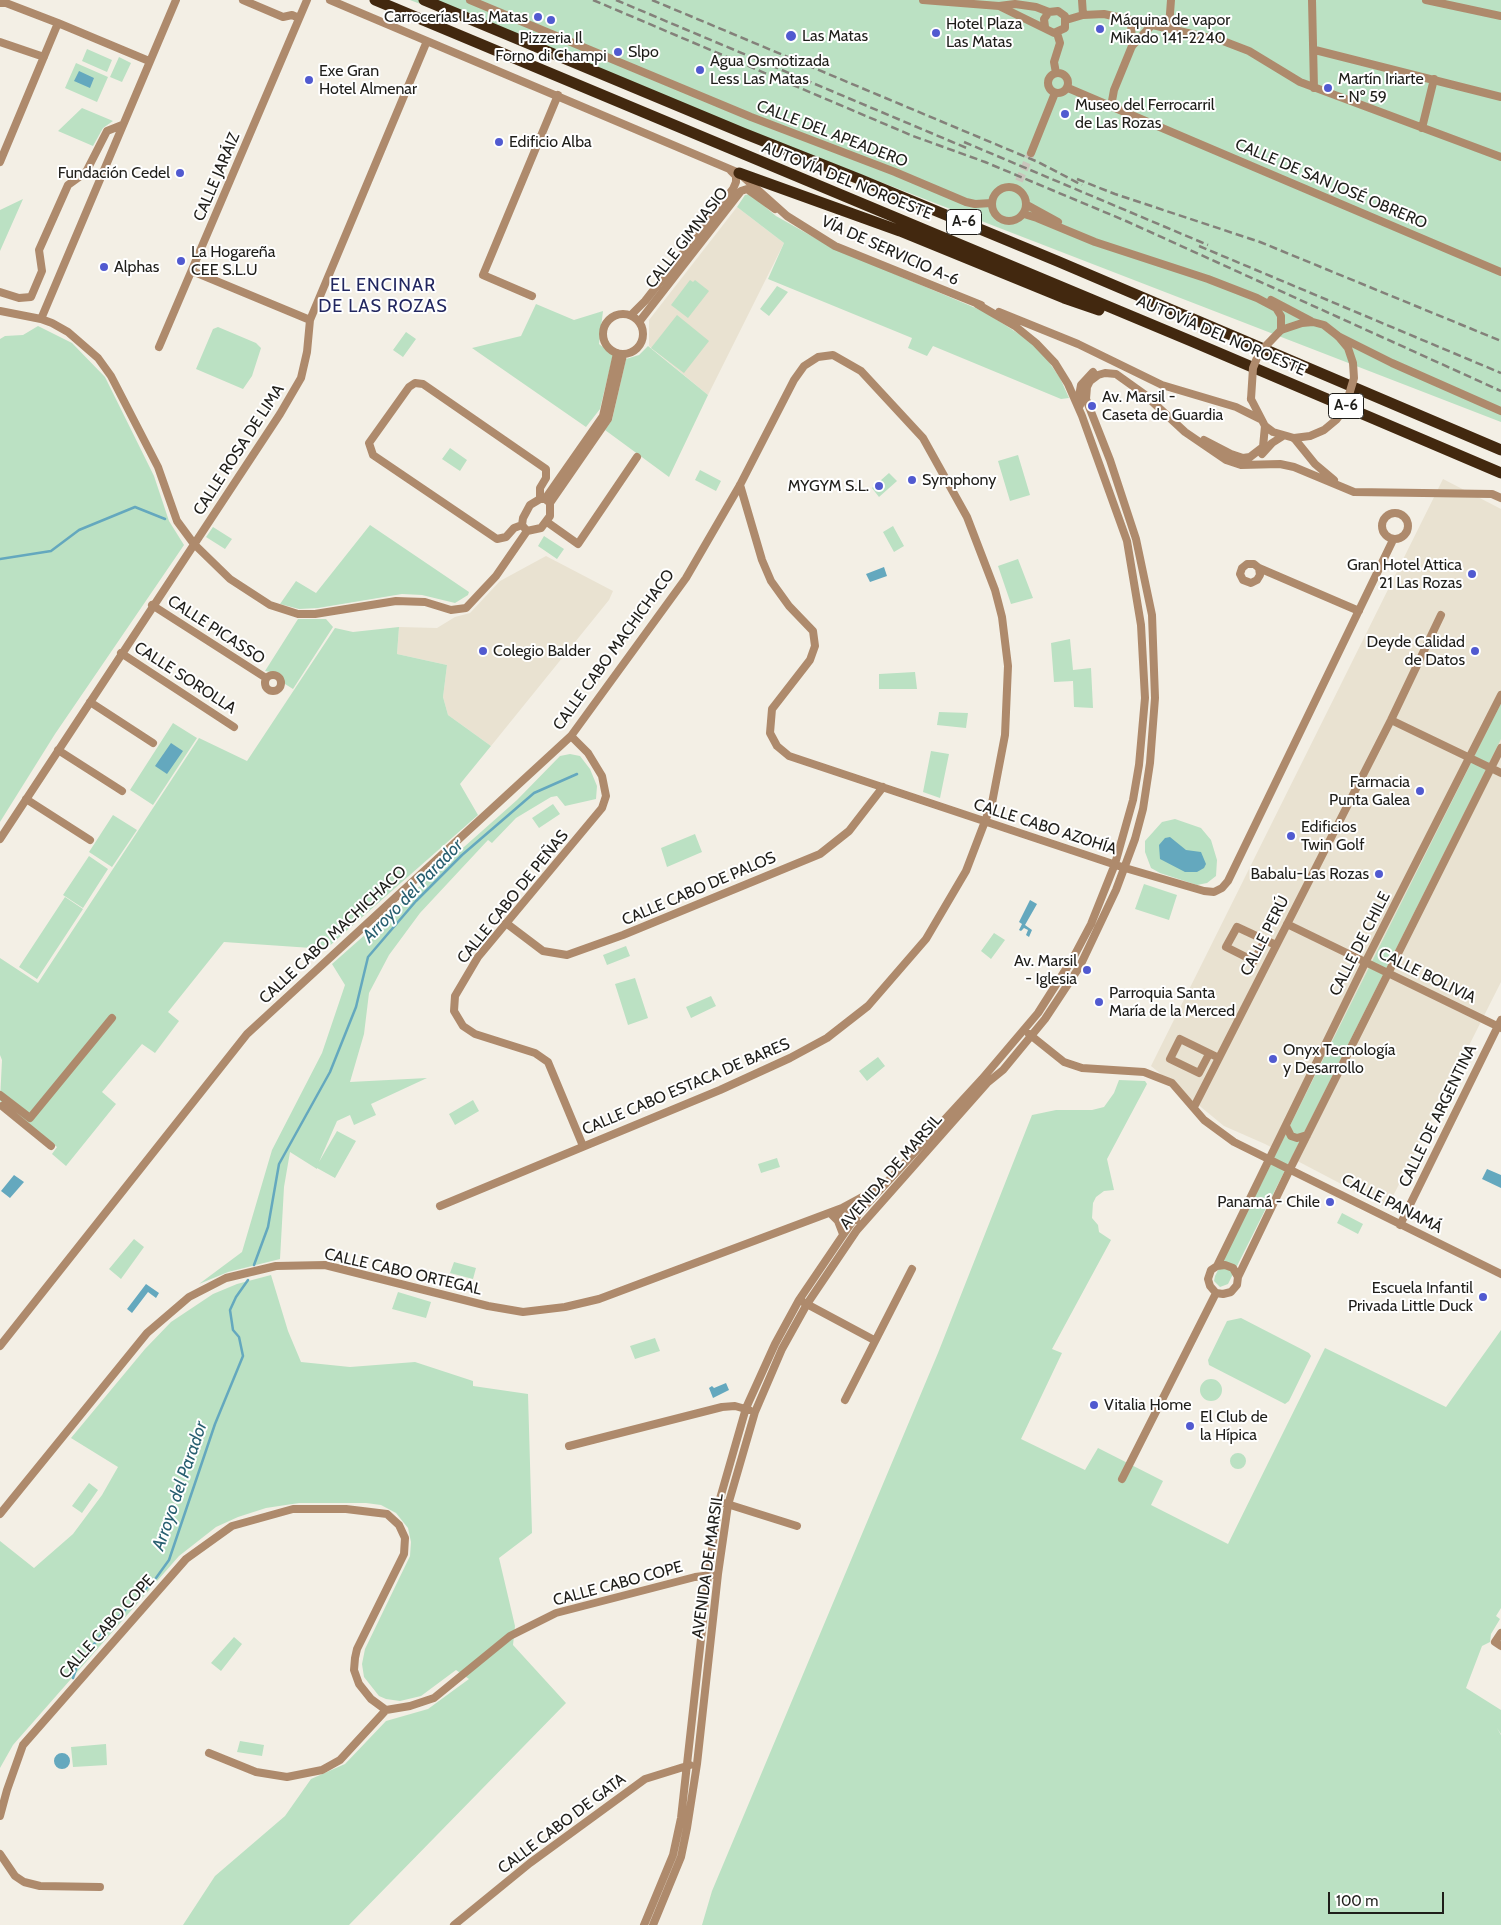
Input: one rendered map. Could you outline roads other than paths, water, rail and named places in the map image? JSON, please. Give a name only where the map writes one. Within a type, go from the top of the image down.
[{"type":"highway","name":"AUTOVÍA DEL NOROESTE","points":[[375,0],[1191,341],[1501,474]]},
{"type":"highway","name":"AUTOVÍA DEL NOROESTE","points":[[424,0],[734,130],[859,178],[1501,450]]},
{"type":"highway","points":[[739,173],[900,231],[1064,298],[1191,341]]},
{"type":"street","points":[[41,319],[176,0]]},
{"type":"street","points":[[243,0],[283,17],[292,15],[299,18]]},
{"type":"street","name":"CALLE JARÁIZ","points":[[159,346],[306,0]]},
{"type":"street","name":"VÍA DE SERVICIO A-6","points":[[330,0],[558,94],[739,173],[787,216],[835,246],[1078,344],[1162,385],[1236,408],[1262,423]]},
{"type":"street","name":"CALLE DEL APEADERO","points":[[470,0],[750,118],[895,172],[966,202],[975,204],[992,203]]},
{"type":"street","points":[[923,0],[999,6],[1015,4],[1036,7],[1049,12],[1058,10],[1066,20],[1065,28],[1057,33],[1050,32],[1045,27],[999,6]]},
{"type":"street","points":[[1082,0],[1083,15]]},
{"type":"street","points":[[1169,27],[1171,0]]},
{"type":"street","points":[[1312,0],[1315,50],[1314,88]]},
{"type":"street","points":[[1426,0],[1501,16]]},
{"type":"street","points":[[0,3],[6,3],[58,23],[149,61]]},
{"type":"street","points":[[1045,27],[1044,19],[1049,12]]},
{"type":"street","points":[[1066,20],[1083,15],[1104,14],[1212,38],[1249,51],[1300,82],[1314,88],[1501,157]]},
{"type":"street","points":[[1131,20],[1132,46]]},
{"type":"street","points":[[0,162],[58,23]]},
{"type":"street","points":[[1114,107],[1112,100],[1114,90],[1132,46],[1153,24]]},
{"type":"street","points":[[1056,73],[1067,77],[1068,88],[1062,93],[1055,93],[1048,87],[1048,83],[1056,73],[1054,62],[1060,43],[1057,33]]},
{"type":"street","name":"CALLE ROSA DE LIMA","points":[[0,839],[302,378],[310,320],[427,41]]},
{"type":"street","points":[[0,42],[44,57]]},
{"type":"street","points":[[1315,50],[1501,97]]},
{"type":"street","points":[[1422,128],[1434,79]]},
{"type":"street","name":"CALLE DE SAN JOSÉ OBRERO","points":[[1068,88],[1501,272]]},
{"type":"street","points":[[1102,101],[1108,99],[1114,90]]},
{"type":"street","points":[[1031,153],[1055,93]]},
{"type":"street","points":[[532,296],[483,275],[558,94]]},
{"type":"street","points":[[0,292],[19,298],[31,297],[42,271],[39,250],[68,185],[86,172],[107,131],[122,125]]},
{"type":"street","name":"CALLE GIMNASIO","points":[[631,315],[645,301],[733,189],[736,176],[728,168]]},
{"type":"street","name":"CALLE GIMNASIO","points":[[639,322],[741,191],[747,189],[787,216]]},
{"type":"street","points":[[1016,189],[1025,197],[1027,205],[1024,214],[1018,220],[1003,221],[992,210],[992,203],[999,190],[1016,189]]},
{"type":"street","points":[[1027,205],[1077,232],[1233,283],[1329,328],[1338,336],[1348,348],[1353,363],[1354,378],[1345,408],[1336,420],[1324,430],[1310,436],[1294,438],[1283,436],[1262,423]]},
{"type":"street","points":[[1024,214],[1095,242],[1208,279],[1257,298],[1276,308],[1281,316],[1281,330]]},
{"type":"street","points":[[192,271],[310,320]]},
{"type":"street","points":[[977,304],[1015,326],[1055,362],[1068,384],[1098,458],[1106,455],[1086,400],[1087,387],[1090,381],[1105,372],[1116,374],[1129,382],[1185,432],[1226,460],[1241,465],[1264,463],[1287,465],[1354,492],[1492,494],[1501,498]]},
{"type":"street","points":[[0,312],[41,319],[68,332],[81,341],[98,358],[111,376],[158,467],[177,521],[194,544],[230,579],[270,605],[282,610],[316,614],[396,601],[425,602],[451,610],[466,608],[496,576],[525,528],[526,512],[530,505],[545,500],[603,416],[620,354]]},
{"type":"street","points":[[618,314],[631,315],[639,322],[644,334],[640,346],[636,350],[620,354],[606,346],[604,327],[612,317],[618,314]]},
{"type":"street","points":[[1082,416],[1079,396],[1081,385],[1095,370],[1103,368],[1120,372],[1132,378],[1188,429],[1231,454],[1243,458],[1256,454],[1263,447],[1262,423],[1251,399],[1253,368],[1260,353],[1281,330],[1291,325],[1313,322]]},
{"type":"street","points":[[1338,336],[1392,363],[1501,411]]},
{"type":"street","name":"CALLE CABO MACHICHACO","points":[[0,1346],[247,1034],[571,736],[686,578],[740,485],[794,380],[804,366],[818,357],[833,355],[861,371],[923,438],[967,517],[995,590],[1002,617],[1008,666],[1005,734],[987,822]]},
{"type":"street","points":[[547,522],[541,528],[514,528],[506,537],[497,539],[373,455],[370,443],[409,387],[415,383],[423,384],[546,469],[546,478],[540,488],[545,500],[547,522],[578,544],[637,457]]},
{"type":"street","points":[[1202,444],[1232,459],[1244,462],[1259,457],[1272,443],[1283,436]]},
{"type":"street","points":[[1294,438],[1315,464],[1344,488]]},
{"type":"street","name":"AVENIDA DE MARSIL","points":[[653,1925],[681,1856],[697,1764],[718,1574],[728,1505],[755,1412],[782,1349],[807,1304],[858,1230],[1032,1036],[1080,966],[1125,868],[1143,809],[1150,763],[1155,698],[1154,657],[1152,615],[1142,565],[1136,540],[1106,455]]},
{"type":"street","name":"AVENIDA DE MARSIL","points":[[644,1925],[673,1854],[681,1818],[708,1576],[719,1502],[746,1408],[774,1344],[799,1300],[856,1216],[1025,1030],[1073,958],[1091,924],[1115,864],[1133,800],[1139,765],[1145,698],[1141,625],[1127,541],[1102,469],[1098,464],[1098,458]]},
{"type":"street","points":[[1102,469],[1110,465]]},
{"type":"street","name":"CALLE CABO AZOHÍA","points":[[740,485],[762,560],[771,581],[789,606],[813,631],[815,646],[810,660],[772,709],[770,733],[777,746],[789,756],[1125,868],[1204,891],[1214,892],[1222,888],[1228,881],[1393,540]]},
{"type":"street","points":[[1259,568],[1359,611]]},
{"type":"street","name":"CALLE PICASSO","points":[[152,605],[266,678]]},
{"type":"street","name":"CALLE PERÚ","points":[[1194,1107],[1391,720],[1441,615]]},
{"type":"street","name":"CALLE SOROLLA","points":[[122,653],[234,726]]},
{"type":"street","name":"CALLE DE CHILE","points":[[1217,1266],[1366,961],[1501,694]]},
{"type":"street","points":[[90,702],[154,743]]},
{"type":"street","points":[[1391,720],[1501,773]]},
{"type":"street","name":"CALLE CABO DE PEÑAS","points":[[571,736],[588,753],[602,776],[606,796],[594,820],[478,957],[455,996],[454,1011],[463,1026],[475,1034],[535,1053],[548,1062],[583,1146]]},
{"type":"street","points":[[1238,1277],[1233,1268],[1225,1265],[1217,1266],[1211,1270],[1208,1279],[1210,1286],[1216,1292],[1231,1292],[1237,1285],[1238,1277],[1290,1169],[1501,748]]},
{"type":"street","points":[[58,750],[122,791]]},
{"type":"street","name":"CALLE CABO DE PALOS","points":[[506,923],[542,951],[567,955],[623,935],[820,854],[849,831],[883,787]]},
{"type":"street","points":[[26,799],[90,840]]},
{"type":"street","name":"CALLE CABO ESTACA DE BARES","points":[[440,1206],[720,1090],[790,1058],[826,1038],[868,1006],[926,939],[966,872],[987,822]]},
{"type":"street","name":"CALLE BOLIVIA","points":[[1287,924],[1500,1025]]},
{"type":"street","points":[[1265,940],[1254,960],[1226,947],[1237,927],[1276,945]]},
{"type":"street","points":[[1260,949],[1271,954]]},
{"type":"street","points":[[0,1094],[30,1118],[112,1018]]},
{"type":"street","name":"CALLE DE ARGENTINA","points":[[1400,1225],[1500,1025]]},
{"type":"street","name":"CALLE PANAMÁ","points":[[1025,1030],[1064,1062],[1082,1068],[1144,1072],[1172,1083],[1218,1132],[1400,1225],[1501,1274]]},
{"type":"street","points":[[1209,1054],[1199,1073],[1170,1059],[1180,1039],[1219,1058]]},
{"type":"street","points":[[1204,1063],[1214,1068]]},
{"type":"street","points":[[1,1106],[51,1146]]},
{"type":"street","points":[[1286,1126],[1291,1136],[1297,1138],[1307,1135]]},
{"type":"street","points":[[1278,1142],[1289,1139],[1295,1142],[1299,1152]]},
{"type":"street","name":"CALLE CABO ORTEGAL","points":[[0,1514],[147,1333],[189,1297],[226,1278],[276,1266],[325,1265],[488,1306],[523,1312],[565,1307],[599,1299],[831,1215],[885,1185]]},
{"type":"street","points":[[842,1208],[852,1209],[856,1216],[858,1230]]},
{"type":"street","points":[[831,1215],[856,1216],[874,1211]]},
{"type":"street","points":[[831,1215],[843,1234]]},
{"type":"street","points":[[845,1400],[874,1340],[912,1269]]},
{"type":"street","points":[[1122,1479],[1216,1292]]},
{"type":"street","points":[[799,1300],[874,1340]]},
{"type":"street","points":[[569,1446],[722,1407],[746,1408],[755,1412]]},
{"type":"street","points":[[719,1502],[797,1526]]},
{"type":"street","name":"CALLE CABO COPE","points":[[0,1816],[23,1745],[186,1559],[232,1526],[293,1509],[346,1510],[387,1514],[399,1525],[404,1538],[404,1554],[356,1649],[354,1670],[359,1684],[371,1699],[386,1710],[410,1706],[434,1698],[510,1636],[556,1613],[718,1574]]},
{"type":"street","points":[[1498,1644],[1501,1633]]},
{"type":"street","points":[[209,1753],[256,1772],[287,1777],[322,1770],[340,1760],[386,1710]]},
{"type":"street","name":"CALLE CABO DE GATA","points":[[454,1925],[530,1863],[644,1780],[697,1764]]},
{"type":"street","points":[[0,1854],[14,1876],[24,1882],[40,1886],[100,1887]]},
{"type":"water","points":[[79,71],[94,78],[90,88],[74,81]]},
{"type":"water","points":[[884,567],[887,576],[870,582],[866,574]]},
{"type":"water","points":[[171,743],[183,751],[167,774],[155,766]]},
{"type":"water","points":[[1170,837],[1186,850],[1201,852],[1206,864],[1204,868],[1197,872],[1185,872],[1160,859],[1159,845],[1165,838]]},
{"type":"water","points":[[1030,900],[1037,904],[1025,925],[1032,930],[1029,937],[1026,935],[1028,930],[1024,928],[1021,931],[1019,930],[1022,924],[1019,922]]},
{"type":"water","points":[[1487,1169],[1501,1175],[1501,1188],[1482,1179]]},
{"type":"water","points":[[14,1175],[24,1182],[10,1198],[1,1191]]},
{"type":"water","points":[[146,1284],[159,1293],[156,1298],[148,1292],[132,1313],[127,1309]]},
{"type":"water","points":[[726,1383],[729,1390],[713,1398],[709,1388]]},
{"type":"water","points":[[62,1753],[68,1755],[70,1761],[68,1767],[62,1769],[56,1767],[54,1761],[56,1755]]},
{"type":"waterway","points":[[0,559],[51,551],[79,530],[135,507],[165,519]]},
{"type":"waterway","name":"Arroyo del Parador","points":[[254,1265],[268,1227],[279,1164],[330,1072],[356,1007],[368,957],[416,901],[462,855],[534,793],[577,774]]},
{"type":"waterway","name":"Arroyo del Parador","points":[[73,1678],[77,1666],[101,1635],[156,1578],[169,1560],[215,1424],[243,1356],[239,1337],[233,1330],[230,1310],[236,1297],[248,1280]]},
{"type":"tunnel","points":[[1019,181],[1031,153]]},
{"type":"railway","points":[[593,0],[913,136],[985,162],[1126,221],[1501,391]]},
{"type":"railway","points":[[616,0],[969,149]]},
{"type":"railway","points":[[652,0],[1038,162],[1082,185]]},
{"type":"railway","points":[[964,142],[1208,245]]},
{"type":"railway","points":[[1077,179],[1115,194],[1260,242],[1501,341]]},
{"type":"railway","points":[[1199,246],[1501,373]]},
{"type":"place","name":"Carrocerías Las Matas","points":[[538,17]]},
{"type":"place","name":"Pizzeria Il Forno di Champi","points":[[551,20]]},
{"type":"place","name":"Máquina de vapor Mikado 141-2240","points":[[1100,29]]},
{"type":"place","name":"Hotel Plaza Las Matas","points":[[936,33]]},
{"type":"place","name":"Las Matas","points":[[791,36]]},
{"type":"place","name":"Slpo","points":[[618,52]]},
{"type":"place","name":"Agua Osmotizada Less Las Matas","points":[[700,70]]},
{"type":"place","name":"Exe Gran Hotel Almenar","points":[[309,80]]},
{"type":"place","name":"Martín Iriarte - Nº 59","points":[[1328,88]]},
{"type":"place","name":"Museo del Ferrocarril de Las Rozas","points":[[1065,114]]},
{"type":"place","name":"Edificio Alba","points":[[499,142]]},
{"type":"place","name":"Fundación Cedel","points":[[180,173]]},
{"type":"place","name":"La Hogareña CEE S.L.U","points":[[181,261]]},
{"type":"place","name":"Alphas","points":[[104,267]]},
{"type":"place","name":"Av. Marsil - Caseta de Guardia","points":[[1092,406]]},
{"type":"place","name":"Symphony","points":[[912,480]]},
{"type":"place","name":"MYGYM S.L.","points":[[879,486]]},
{"type":"place","name":"Gran Hotel Attica 21 Las Rozas","points":[[1472,574]]},
{"type":"place","name":"Colegio Balder","points":[[483,651]]},
{"type":"place","name":"Deyde Calidad de Datos","points":[[1475,651]]},
{"type":"place","name":"Farmacia Punta Galea","points":[[1420,791]]},
{"type":"place","name":"Edificios Twin Golf","points":[[1291,836]]},
{"type":"place","name":"Babalu-Las Rozas","points":[[1379,874]]},
{"type":"place","name":"Av. Marsil - Iglesia","points":[[1087,970]]},
{"type":"place","name":"Parroquia Santa María de la Merced","points":[[1099,1002]]},
{"type":"place","name":"Onyx Tecnología y Desarrollo","points":[[1273,1059]]},
{"type":"place","name":"Panamá - Chile","points":[[1330,1202]]},
{"type":"place","name":"Escuela Infantil Privada Little Duck","points":[[1483,1297]]},
{"type":"place","name":"Vitalia Home","points":[[1094,1405]]},
{"type":"place","name":"El Club de la Hípica","points":[[1190,1426]]},
{"type":"district","name":"EL ENCINAR DE LAS ROZAS","points":[[383,296]]}]
